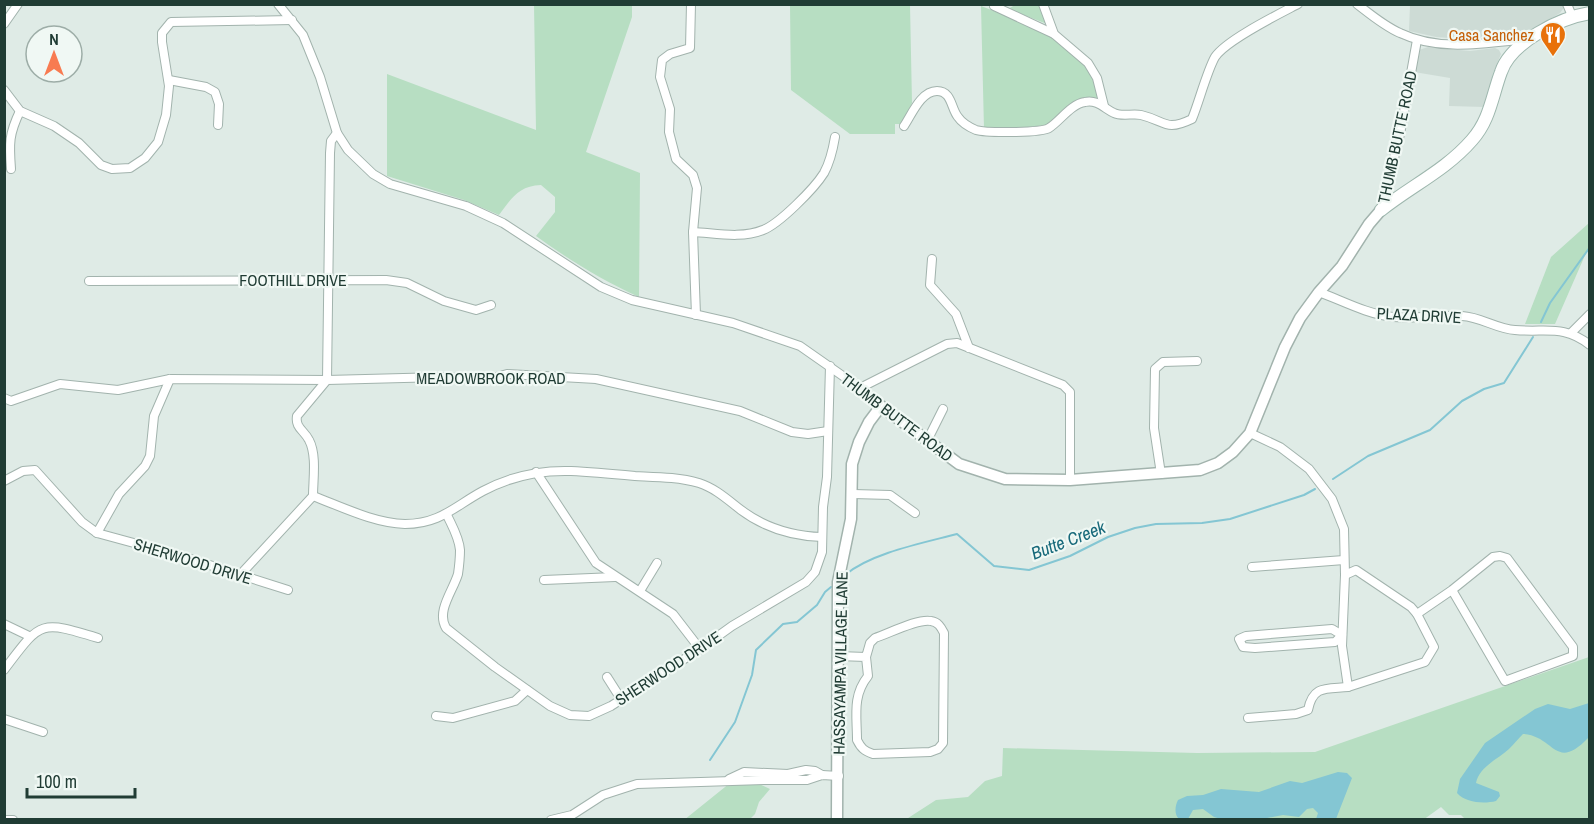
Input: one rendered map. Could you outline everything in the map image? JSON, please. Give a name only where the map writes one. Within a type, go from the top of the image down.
[{"type":"main road","points":[[1381,210],[1433,175],[1474,139],[1488,116],[1501,70],[1511,54],[1569,10],[1590,13]]},
{"type":"street","points":[[4,24],[18,4]]},
{"type":"street","name":"THUMB BUTTE ROAD","points":[[278,4],[303,35],[337,133],[348,150],[373,174],[390,184],[466,206],[494,219],[601,287],[632,300],[733,323],[800,346],[860,388],[959,464],[1005,478],[1070,480],[1200,470],[1218,463],[1233,452],[1250,433],[1285,347],[1300,318],[1342,266],[1381,210],[1400,134],[1417,40]]},
{"type":"street","points":[[692,4],[690,48],[670,54],[662,60],[660,77],[670,109],[669,132],[676,159],[693,175],[697,188],[693,232],[696,315]]},
{"type":"street","points":[[992,5],[1009,4]]},
{"type":"street","points":[[1043,4],[1054,34]]},
{"type":"street","points":[[904,126],[929,92],[940,91],[948,96],[956,115],[963,123],[978,130],[994,132],[1046,130],[1086,101],[1099,104],[1116,114],[1141,115],[1161,124],[1178,126],[1192,119],[1216,57],[1228,45],[1298,4]]},
{"type":"street","points":[[1357,4],[1397,32],[1417,40],[1464,45],[1530,39]]},
{"type":"street","points":[[992,5],[1054,34],[1088,63],[1096,78],[1104,107]]},
{"type":"street","points":[[4,90],[20,111],[54,126],[79,142],[101,165],[112,170],[130,168],[145,159],[158,142],[166,115],[169,80],[162,33],[171,22],[292,20]]},
{"type":"street","points":[[169,80],[206,87],[215,92],[219,104],[218,125]]},
{"type":"street","points":[[11,169],[11,130],[20,111]]},
{"type":"street","points":[[240,575],[313,496],[313,454],[310,440],[296,421],[297,416],[327,380],[331,141],[337,133]]},
{"type":"street","points":[[693,232],[741,235],[764,230],[794,208],[824,173],[835,137]]},
{"type":"street","points":[[932,259],[930,285],[956,314],[969,348]]},
{"type":"street","name":"FOOTHILL DRIVE","points":[[89,281],[386,280],[407,283],[444,301],[476,310],[491,305]]},
{"type":"street","name":"PLAZA DRIVE","points":[[1319,292],[1368,312],[1394,317],[1463,316],[1515,330],[1560,330],[1571,333],[1590,345]]},
{"type":"street","points":[[1571,333],[1590,314]]},
{"type":"street","points":[[860,388],[947,344],[957,343],[1063,385],[1070,392],[1070,480]]},
{"type":"street","points":[[1161,474],[1154,428],[1155,369],[1164,362],[1197,361]]},
{"type":"street","name":"SHERWOOD DRIVE","points":[[447,514],[458,537],[460,552],[458,573],[443,611],[443,623],[446,628],[561,713],[570,716],[589,716],[621,699],[732,626],[806,582],[815,572],[820,561],[822,537],[830,366]]},
{"type":"street","name":"MEADOWBROOK ROAD","points":[[4,398],[10,401],[60,384],[118,390],[170,379],[327,380],[442,377],[473,379],[493,378],[507,374],[596,379],[740,411],[792,432],[808,434],[828,431]]},
{"type":"street","points":[[4,481],[23,471],[35,470],[82,522],[98,533],[119,494],[145,466],[150,456],[154,416],[170,379]]},
{"type":"street","name":"HASSAYAMPA VILLAGE LANE","points":[[837,819],[839,776],[838,582],[851,519],[852,465],[859,442],[869,422],[881,406]]},
{"type":"street","points":[[927,441],[943,410]]},
{"type":"street","points":[[1250,433],[1280,447],[1309,469],[1332,500],[1344,529],[1345,575],[1342,635],[1348,687]]},
{"type":"street","points":[[313,496],[358,514],[405,524],[423,522],[447,514],[483,491],[525,474],[536,472],[572,471],[675,478],[700,483],[766,525],[785,532],[822,537]]},
{"type":"street","points":[[536,472],[596,563],[673,614],[700,649]]},
{"type":"street","points":[[852,494],[890,495],[915,513]]},
{"type":"street","name":"SHERWOOD DRIVE","points":[[98,533],[178,555],[288,590]]},
{"type":"street","points":[[1417,614],[1452,590],[1493,557],[1500,556],[1507,558],[1573,647],[1573,656],[1505,681],[1452,590]]},
{"type":"street","points":[[1252,567],[1344,560]]},
{"type":"street","points":[[640,591],[657,563]]},
{"type":"street","points":[[1248,718],[1296,714],[1308,710],[1311,698],[1320,689],[1348,687],[1425,662],[1434,647],[1411,607],[1356,570],[1345,575]]},
{"type":"street","points":[[544,580],[615,577]]},
{"type":"street","points":[[924,621],[933,621],[940,626],[944,633],[943,743],[938,749],[930,752],[873,754],[860,747],[857,740],[857,695],[859,687],[868,676],[866,657],[870,643],[875,638],[924,621]]},
{"type":"street","points":[[4,624],[29,636]]},
{"type":"street","points":[[4,670],[36,630],[52,626],[63,627],[98,638]]},
{"type":"street","points":[[1332,629],[1342,635],[1335,642],[1255,648],[1243,647],[1239,639],[1246,636],[1332,629]]},
{"type":"street","points":[[838,656],[866,657]]},
{"type":"street","points":[[607,677],[621,699]]},
{"type":"street","points":[[436,716],[453,718],[515,701],[527,690]]},
{"type":"street","points":[[4,719],[43,732]]},
{"type":"street","points":[[551,819],[572,815],[603,795],[628,786],[723,782],[744,772],[776,776],[806,770],[822,775],[839,776]]},
{"type":"street","points":[[5,819],[13,819]]},
{"type":"shaded area","points":[[1563,4],[1560,13],[1529,32],[1520,34],[1463,39],[1436,37],[1409,31],[1410,5]]},
{"type":"shaded area","points":[[1428,47],[1470,51],[1495,48],[1499,50],[1501,54],[1493,73],[1485,107],[1449,106],[1450,78],[1414,72],[1419,50]]},
{"type":"green space","points":[[534,5],[632,5],[632,17],[586,152],[640,173],[639,297],[586,269],[536,236],[555,212],[555,197],[541,185],[521,190],[499,215],[464,200],[387,176],[387,74],[536,130]]},
{"type":"green space","points":[[790,5],[910,5],[912,103],[902,124],[895,124],[895,134],[850,134],[791,90]]},
{"type":"green space","points":[[1015,5],[1043,7],[1047,24],[1008,9]]},
{"type":"green space","points":[[981,6],[1048,32],[1085,64],[1093,76],[1098,100],[1081,101],[1068,106],[1045,127],[984,129]]},
{"type":"green space","points":[[1589,223],[1589,250],[1555,324],[1525,324],[1551,257]]},
{"type":"green space","points":[[1589,657],[1589,819],[1465,819],[1461,815],[1449,815],[1441,807],[1423,820],[905,820],[936,800],[968,797],[985,781],[1002,776],[1003,748],[1197,753],[1315,752]]},
{"type":"green space","points":[[755,782],[770,789],[759,802],[755,814],[750,819],[684,820],[730,783]]},
{"type":"water","points":[[1589,703],[1589,737],[1578,747],[1569,752],[1562,752],[1534,736],[1523,734],[1478,777],[1476,783],[1499,792],[1500,796],[1496,801],[1475,802],[1457,793],[1460,779],[1485,743],[1535,709],[1548,704],[1570,709]]},
{"type":"water","points":[[1338,772],[1347,773],[1352,778],[1336,819],[1316,819],[1318,813],[1313,808],[1307,809],[1299,817],[1283,815],[1262,819],[1221,819],[1203,809],[1193,810],[1188,819],[1177,817],[1178,800],[1187,796],[1203,795],[1221,789],[1259,792],[1290,781],[1302,783]]},
{"type":"waterway","name":"Butte Creek","points":[[1541,322],[1550,303],[1590,247]]},
{"type":"waterway","name":"Butte Creek","points":[[1333,479],[1368,456],[1430,430],[1462,401],[1484,389],[1504,383],[1533,337]]},
{"type":"waterway","name":"Butte Creek","points":[[845,575],[856,567],[883,555],[957,534],[994,566],[1029,570],[1070,556],[1108,537],[1135,528],[1156,524],[1202,523],[1230,519],[1304,495],[1315,489]]},
{"type":"waterway","name":"Butte Creek","points":[[710,760],[735,722],[752,675],[756,650],[783,624],[797,622],[817,605],[831,587]]},
{"type":"place","name":"Casa Sanchez","points":[[1553,58]]}]
